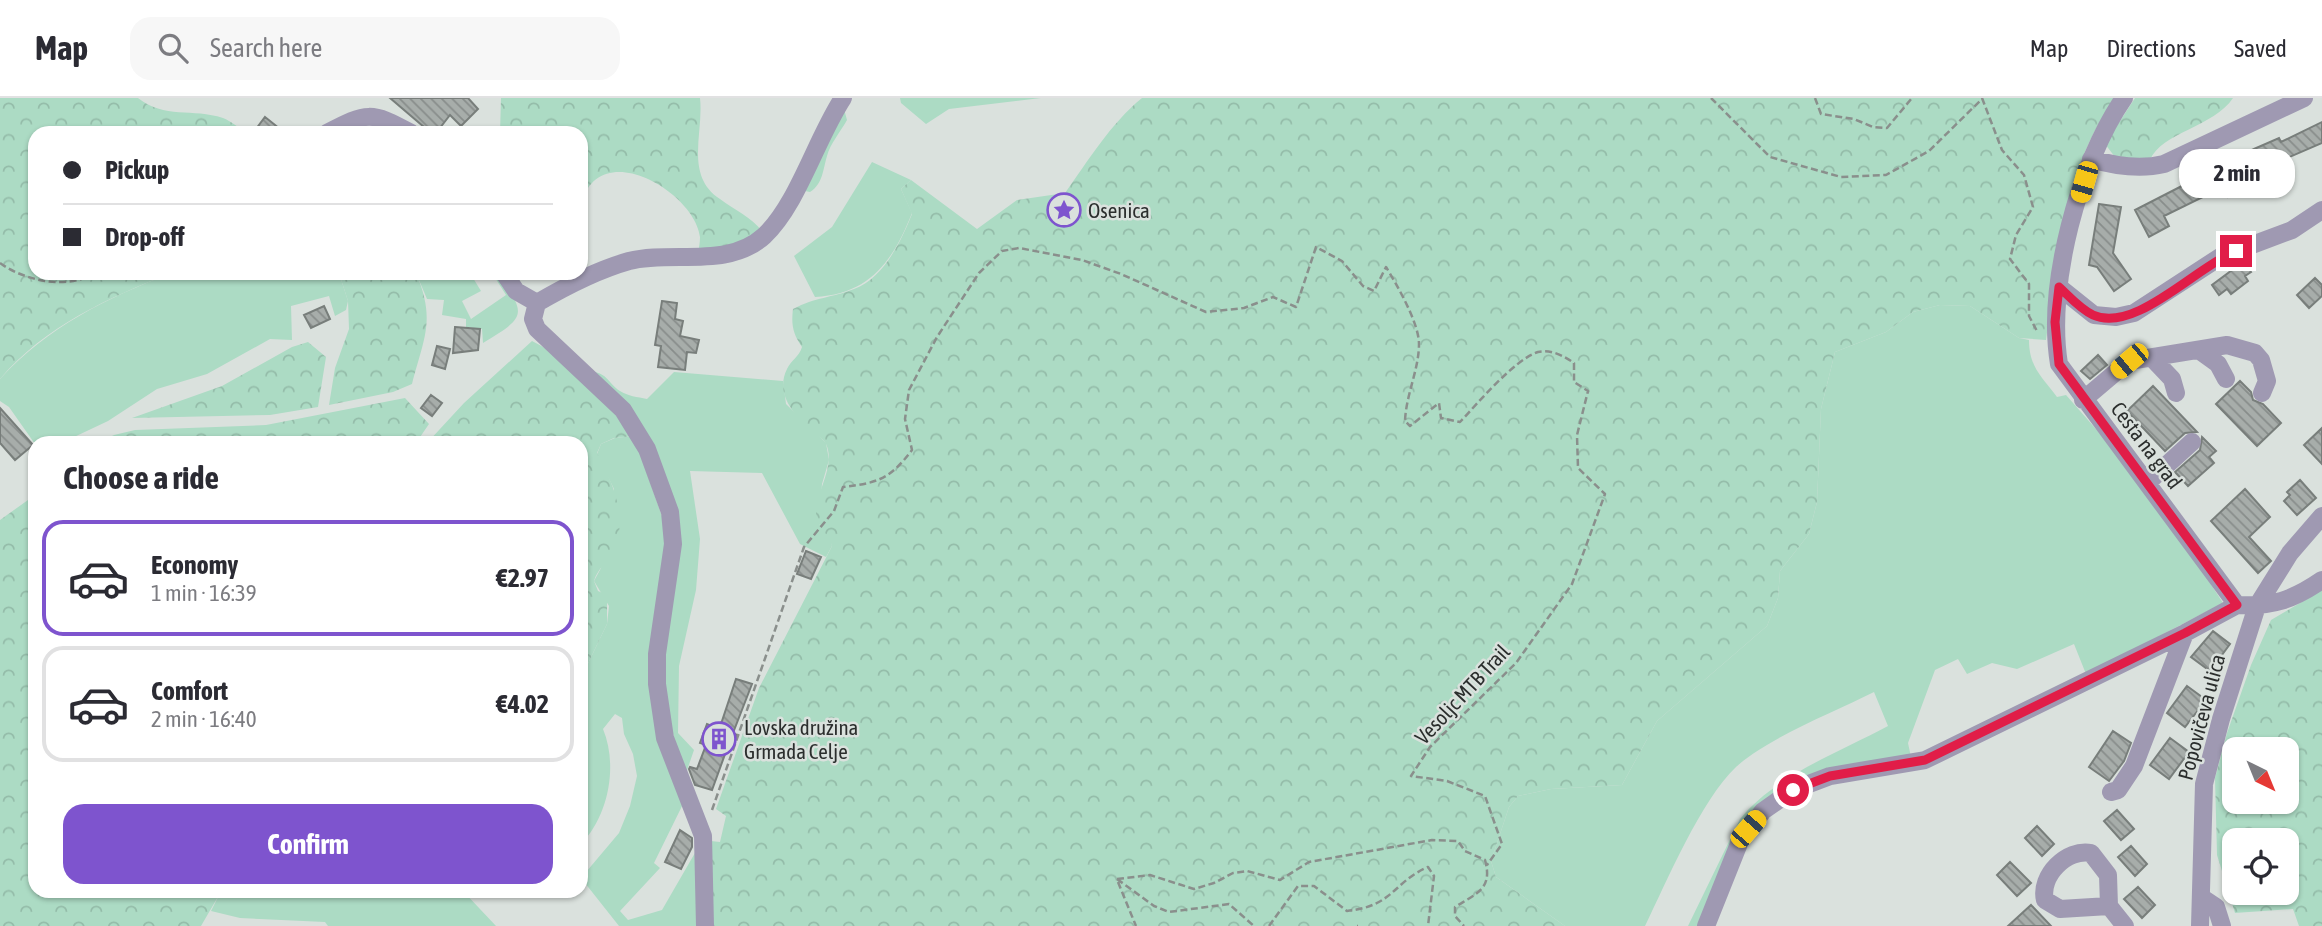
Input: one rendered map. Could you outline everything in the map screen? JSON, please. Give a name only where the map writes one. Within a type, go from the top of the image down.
[{"type":"street","points":[[588,278],[631,261],[697,258],[732,252],[762,238],[782,217],[831,117],[844,98]]},
{"type":"street","name":"Cesta na grad","points":[[2124,98],[2110,119],[2091,159],[2064,250],[2055,330],[2059,364],[2237,605]]},
{"type":"street","points":[[2091,159],[2113,165],[2149,167],[2164,164],[2304,98]]},
{"type":"street","points":[[340,126],[358,116],[371,115],[395,126]]},
{"type":"street","points":[[2059,287],[2094,316],[2116,317],[2134,313],[2220,257],[2292,230],[2322,210]]},
{"type":"street","points":[[509,280],[516,291],[537,303]]},
{"type":"street","points":[[582,280],[537,303],[533,319],[537,329],[594,380],[629,419],[648,449],[670,512],[673,544],[657,654],[657,684],[665,738],[703,836],[705,926]]},
{"type":"street","points":[[2083,400],[2129,361],[2227,345],[2255,353],[2266,371],[2267,381],[2263,393]]},
{"type":"street","points":[[2200,351],[2218,364],[2226,379]]},
{"type":"street","points":[[2153,359],[2172,379],[2176,393]]},
{"type":"street","points":[[2147,483],[2192,442]]},
{"type":"street","points":[[2257,606],[2290,553],[2322,516]]},
{"type":"street","points":[[1706,926],[1744,835],[1763,811],[1793,790],[1830,776],[1925,760],[2237,605],[2257,606],[2286,602],[2322,580]]},
{"type":"street","name":"Popovičeva ulica","points":[[2200,926],[2204,784],[2257,606]]},
{"type":"street","points":[[2110,792],[2118,790],[2134,766],[2185,633]]},
{"type":"street","points":[[2201,897],[2216,907],[2222,926]]},
{"type":"street","points":[[2109,906],[2125,926]]},
{"type":"path","points":[[1711,98],[1769,157],[1841,177],[1886,175],[1929,151],[1982,98],[2002,150],[2024,176],[2034,207],[2015,235],[2010,259],[2029,284],[2029,316],[2039,335]]},
{"type":"path","points":[[1815,98],[1821,114],[1854,118],[1873,127],[1886,128],[1912,98]]},
{"type":"path","name":"Vesoljc MTB Trail","points":[[712,810],[804,547],[834,511],[843,487],[874,484],[898,469],[912,450],[905,419],[909,390],[937,337],[979,273],[1002,251],[1019,248],[1082,260],[1121,274],[1206,313],[1244,308],[1273,298],[1296,307],[1316,247],[1342,261],[1363,286],[1374,291],[1386,267],[1402,295],[1419,343],[1406,401],[1405,421],[1410,426],[1439,403],[1441,418],[1460,422],[1525,360],[1540,352],[1559,354],[1574,363],[1574,382],[1588,391],[1577,435],[1578,468],[1605,494],[1572,584],[1516,663],[1430,747],[1411,776],[1447,781],[1485,796],[1502,844],[1487,865]]},
{"type":"path","points":[[0,263],[18,276],[28,278]]},
{"type":"path","points":[[35,280],[61,280]]},
{"type":"path","points":[[1117,879],[1150,875],[1194,889],[1233,873],[1247,871],[1280,880],[1309,862],[1432,840],[1458,841],[1465,851],[1485,860],[1489,875],[1483,890],[1455,907],[1455,916],[1464,926]]},
{"type":"path","points":[[1269,926],[1298,886],[1314,886],[1347,911],[1371,909],[1428,867],[1434,876],[1428,926]]},
{"type":"path","points":[[1117,879],[1136,926]]},
{"type":"path","points":[[1117,879],[1154,906],[1169,912],[1229,904],[1254,926]]},
{"type":"green space","points":[[0,98],[138,98],[158,109],[212,115],[236,126],[28,126],[28,280],[155,280],[101,304],[57,329],[18,360],[0,379]]},
{"type":"green space","points":[[501,98],[700,98],[698,153],[702,178],[720,199],[763,232],[749,241],[698,253],[700,237],[694,220],[682,204],[665,189],[646,178],[626,173],[607,174],[591,184],[588,190],[588,126],[500,126]]},
{"type":"green space","points":[[900,98],[1041,98],[949,109],[926,124],[901,103]]},
{"type":"green space","points":[[1142,98],[2116,98],[2085,152],[2074,182],[2060,246],[2046,340],[2019,338],[1970,306],[1940,305],[1913,312],[1886,332],[1835,352],[1821,409],[1817,502],[1809,534],[1780,571],[1778,598],[1767,626],[1657,721],[1622,785],[1551,789],[1518,796],[1509,807],[1491,861],[1496,877],[1565,926],[711,926],[711,841],[720,842],[726,816],[716,809],[759,688],[832,546],[818,522],[816,513],[829,461],[826,444],[792,410],[783,386],[787,369],[802,347],[793,329],[793,309],[865,284],[883,268],[903,236],[912,214],[901,189],[911,180],[977,229],[1017,200],[1065,193],[1110,131]]},
{"type":"green space","points":[[2135,98],[2233,98],[2214,116],[2165,143],[2156,150],[2150,160],[2115,157],[2105,144]]},
{"type":"green space","points":[[844,109],[847,120],[828,151],[820,181],[810,192],[800,190]]},
{"type":"green space","points":[[872,162],[911,180],[901,189],[912,213],[905,230],[887,260],[865,282],[851,289],[815,297],[794,256],[832,227]]},
{"type":"green space","points":[[154,280],[341,280],[348,301],[346,310],[335,316],[329,296],[291,306],[292,340],[270,339],[207,374],[157,389],[108,421],[76,436],[29,436],[9,407],[0,401],[0,379],[58,329],[123,293]]},
{"type":"green space","points":[[341,280],[419,280],[426,304],[424,341],[412,384],[393,392],[329,405],[335,368],[349,329],[348,301]]},
{"type":"green space","points":[[419,280],[474,280],[481,291],[462,301],[471,319],[506,295],[496,280],[502,280],[513,297],[518,313],[508,326],[483,343],[482,329],[466,327],[466,319],[442,315],[444,300],[427,299]]},
{"type":"green space","points":[[1940,305],[1970,306],[2019,338],[2029,340],[2031,357],[2042,377],[2057,397],[2066,395],[2102,436],[2201,569],[2223,603],[2086,674],[2074,644],[2017,669],[1992,663],[1967,674],[1958,659],[1935,670],[1908,743],[1911,757],[1764,802],[1700,926],[1688,926],[1740,819],[1755,803],[1789,777],[1888,726],[1874,692],[1802,726],[1749,756],[1723,781],[1686,842],[1645,926],[1565,926],[1496,877],[1491,861],[1509,807],[1518,796],[1551,789],[1622,785],[1657,721],[1767,626],[1778,598],[1780,571],[1809,534],[1817,502],[1821,409],[1835,352],[1886,332],[1913,312]]},
{"type":"green space","points":[[532,341],[575,371],[600,395],[634,436],[614,438],[601,444],[597,453],[614,489],[620,528],[612,553],[594,581],[598,591],[607,595],[607,624],[588,663],[588,436],[433,436],[464,403]]},
{"type":"green space","points":[[308,342],[326,357],[318,407],[270,415],[132,418],[222,386],[292,347]]},
{"type":"green space","points":[[593,372],[605,377],[623,393],[647,399],[674,372],[783,381],[786,404],[826,443],[829,460],[822,484],[819,524],[830,535],[832,546],[826,557],[800,544],[762,473],[690,471],[700,539],[696,590],[679,666],[678,733],[694,750],[684,779],[661,684],[674,514]]},
{"type":"green space","points":[[405,398],[429,424],[421,436],[112,436],[135,430],[266,425]]},
{"type":"green space","points":[[634,436],[665,525],[664,574],[651,657],[684,802],[654,863],[660,868],[620,911],[628,920],[662,910],[699,846],[701,926],[619,926],[588,887],[588,870],[619,833],[630,806],[637,776],[622,718],[615,714],[603,729],[610,758],[608,789],[598,819],[588,836],[588,663],[607,624],[609,606],[594,581],[601,568],[614,489],[597,454],[601,444],[615,438]]},
{"type":"green space","points":[[28,500],[28,898],[217,898],[201,926],[0,926],[0,520]]},
{"type":"green space","points":[[2322,590],[2322,926],[2299,926],[2293,909],[2235,913],[2233,905],[2299,905],[2299,828],[2222,828],[2222,871],[2217,855],[2215,778],[2222,752],[2222,814],[2300,814],[2300,737],[2226,737],[2251,665],[2271,620]]},
{"type":"green space","points":[[218,898],[470,898],[496,926],[328,926],[325,922],[240,918],[211,911]]},
{"type":"building","points":[[390,98],[468,98],[478,109],[461,126],[450,115],[441,126],[423,126]]},
{"type":"building","points":[[265,117],[276,126],[258,126]]},
{"type":"building","points":[[2322,122],[2322,143],[2257,171],[2262,180],[2228,197],[2223,187],[2164,216],[2169,226],[2149,237],[2135,210],[2254,149],[2279,138],[2281,142]]},
{"type":"building","points":[[2099,204],[2121,207],[2113,253],[2131,279],[2114,291],[2097,267],[2089,265]]},
{"type":"building","points":[[2243,262],[2251,272],[2245,276],[2248,281],[2231,294],[2227,289],[2219,295],[2212,285]]},
{"type":"building","points":[[2315,278],[2322,285],[2322,296],[2309,308],[2297,295]]},
{"type":"building","points":[[662,301],[677,303],[675,319],[683,321],[680,336],[699,340],[696,353],[687,352],[685,370],[658,367],[661,346],[655,345]]},
{"type":"building","points":[[324,306],[330,319],[311,328],[304,315]]},
{"type":"building","points":[[455,327],[480,329],[478,350],[453,353]]},
{"type":"building","points":[[437,346],[450,349],[445,369],[432,365]]},
{"type":"building","points":[[2098,355],[2107,365],[2090,379],[2081,371]]},
{"type":"building","points":[[2240,381],[2251,392],[2253,400],[2263,404],[2281,423],[2257,446],[2216,404]]},
{"type":"building","points":[[2153,386],[2197,432],[2185,433],[2165,451],[2127,411]]},
{"type":"building","points":[[431,395],[442,403],[432,416],[421,408]]},
{"type":"building","points":[[0,408],[28,439],[28,449],[15,460],[0,443]]},
{"type":"building","points":[[2322,428],[2322,464],[2304,445]]},
{"type":"building","points":[[2202,437],[2216,451],[2209,457],[2214,463],[2188,486],[2175,472],[2200,450]]},
{"type":"building","points":[[2300,480],[2316,498],[2297,515],[2284,501],[2290,495],[2287,492]]},
{"type":"building","points":[[2245,489],[2270,517],[2249,537],[2271,561],[2258,573],[2211,521]]},
{"type":"building","points":[[806,551],[821,557],[811,579],[797,574]]},
{"type":"building","points":[[2213,631],[2230,644],[2210,671],[2191,657]]},
{"type":"building","points":[[736,679],[752,684],[733,733],[737,735],[732,748],[728,746],[712,790],[695,785],[689,769],[697,769],[706,745],[700,743],[707,724],[717,728],[722,721]]},
{"type":"building","points":[[2187,686],[2206,700],[2185,727],[2167,713]]},
{"type":"building","points":[[2113,731],[2131,743],[2124,761],[2109,781],[2089,767]]},
{"type":"building","points":[[2170,738],[2189,752],[2169,779],[2150,765]]},
{"type":"building","points":[[2117,810],[2134,829],[2121,840],[2104,821]]},
{"type":"building","points":[[2037,826],[2054,844],[2042,856],[2025,838]]},
{"type":"building","points":[[680,830],[692,838],[692,847],[681,869],[665,862]]},
{"type":"building","points":[[2131,846],[2147,864],[2135,876],[2118,857]]},
{"type":"building","points":[[2010,862],[2031,883],[2017,896],[1997,875]]},
{"type":"building","points":[[2138,887],[2155,905],[2142,918],[2124,899]]},
{"type":"building","points":[[2031,905],[2051,926],[2008,926]]},
{"type":"place","name":"Osenica","points":[[1064,210]]},
{"type":"place","name":"Lovska družina Grmada Celje","points":[[719,739]]},
{"type":"route","points":[[1793,790],[1830,776],[1925,760],[2237,605],[2083,400],[2059,364],[2055,339],[2059,287],[2094,316],[2116,317],[2134,313],[2153,303],[2220,257],[2236,251]]}]
